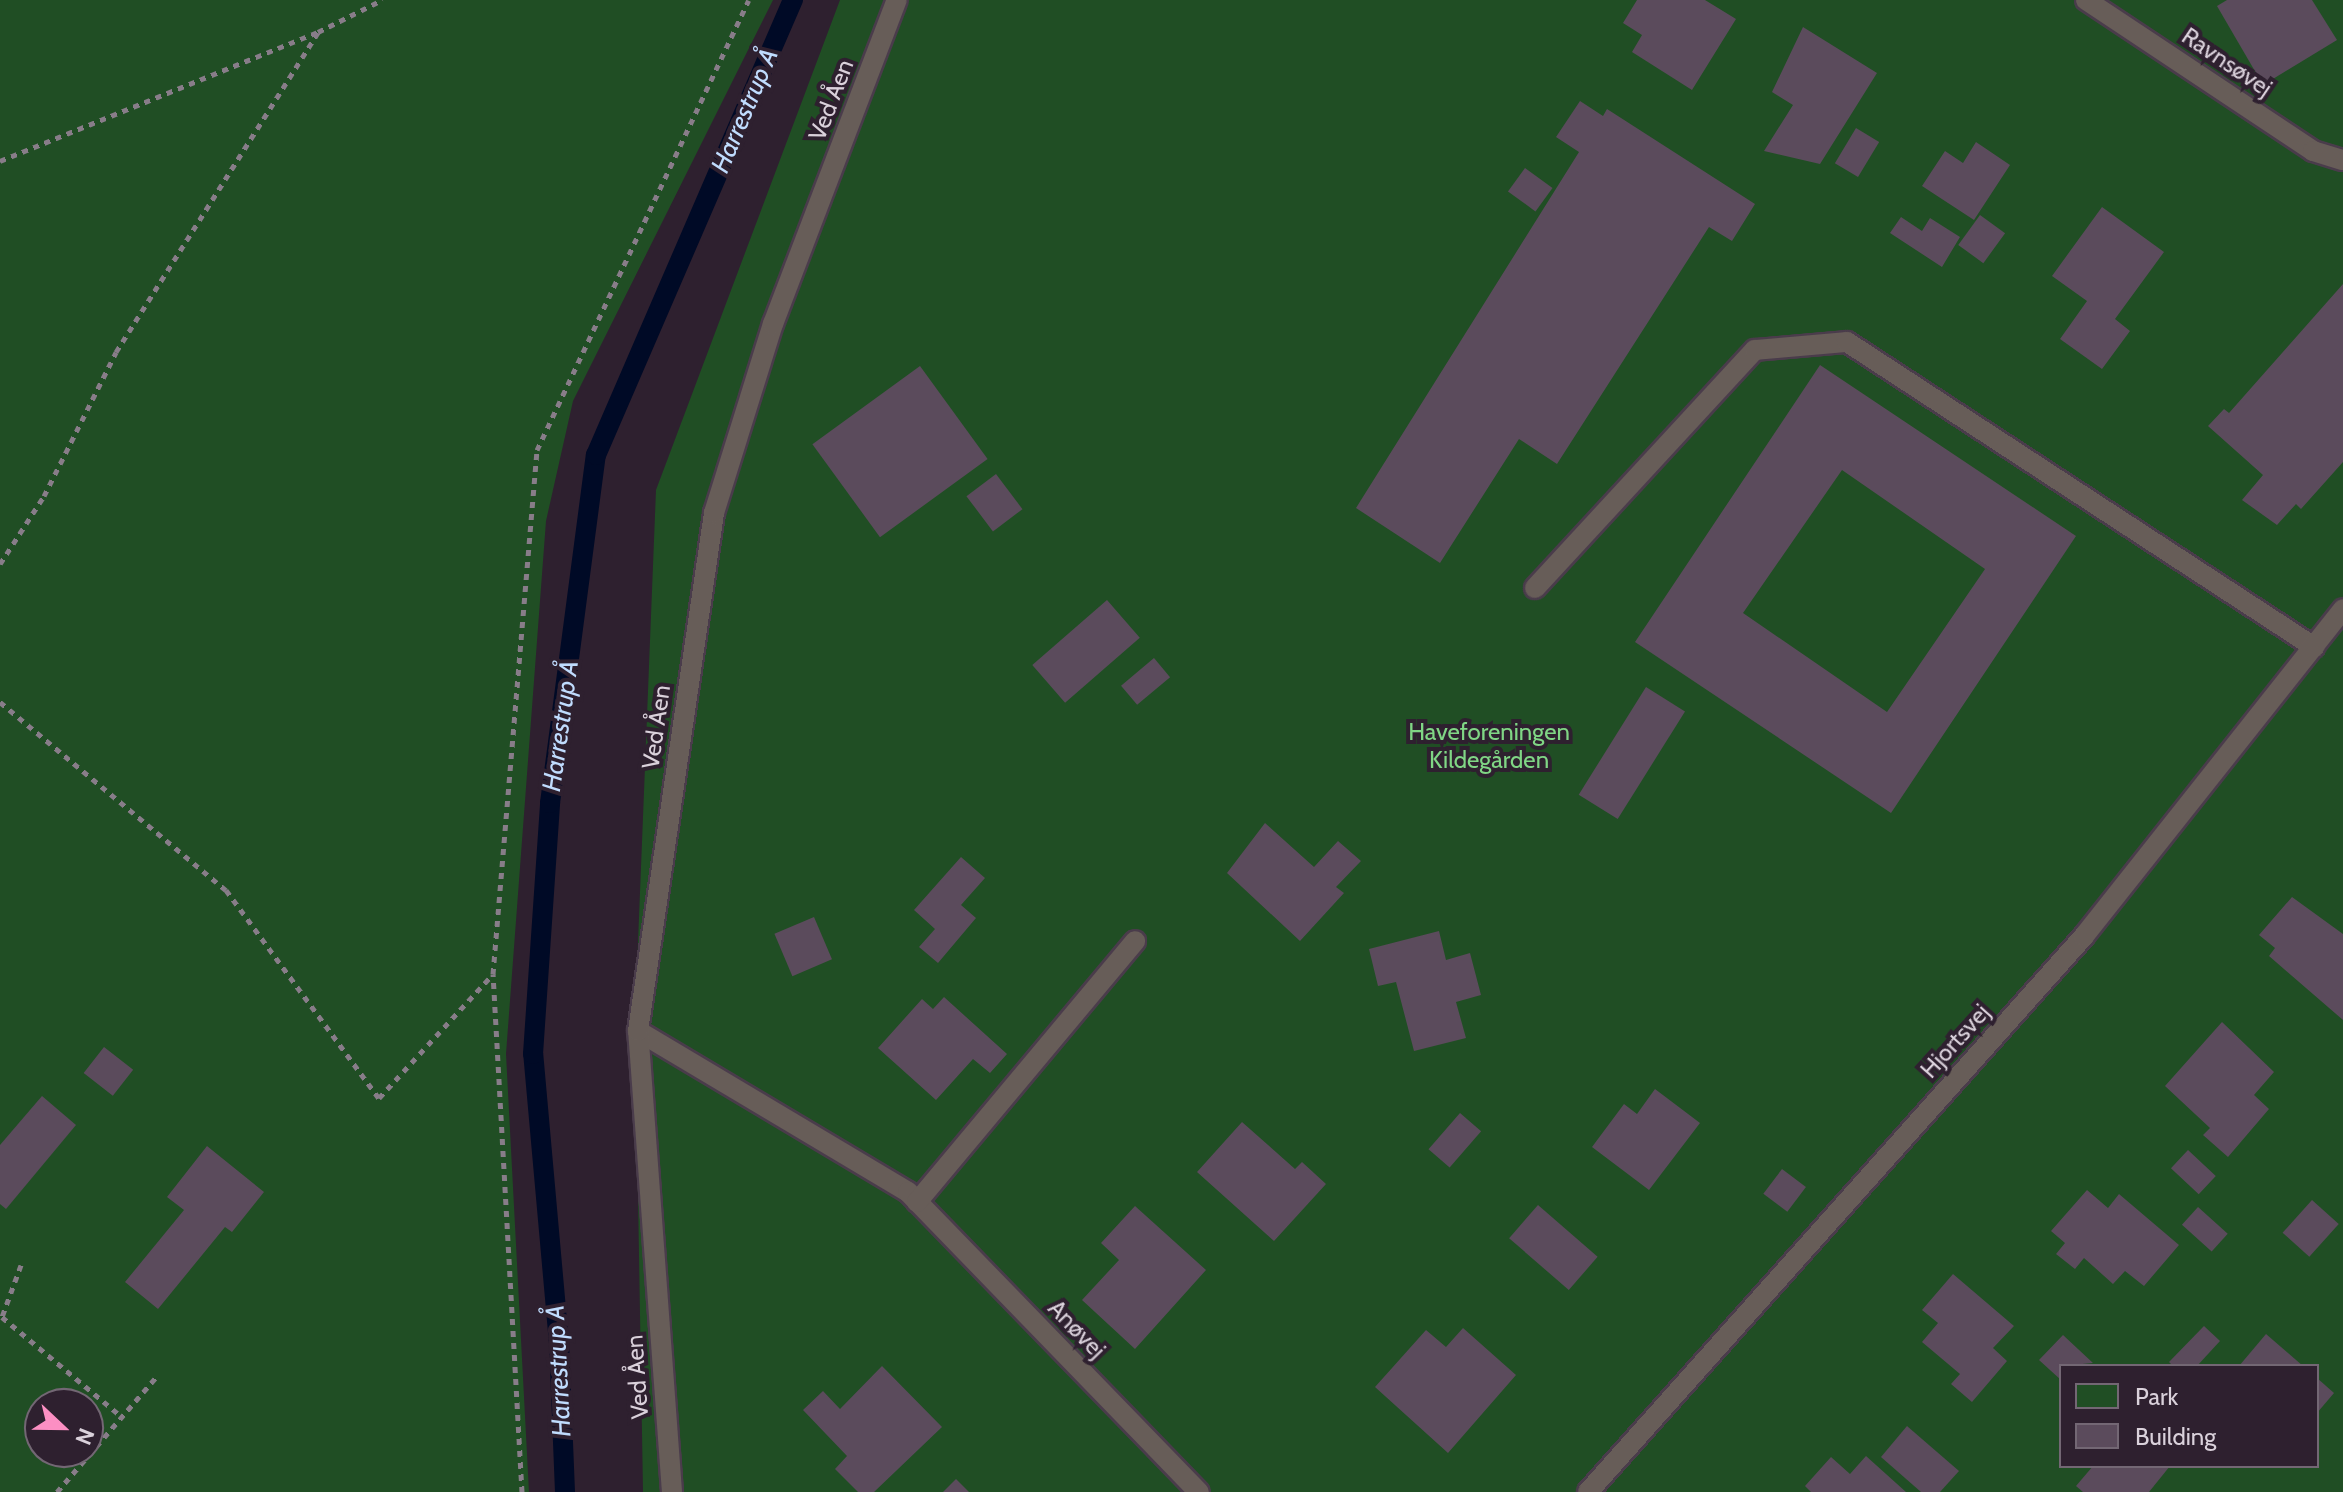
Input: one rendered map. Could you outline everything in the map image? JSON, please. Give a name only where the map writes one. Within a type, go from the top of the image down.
[{"type":"lane","name":"Ved Åen","points":[[672,1492],[638,1031],[714,513],[773,324],[897,0]]},
{"type":"lane","name":"Ravnsøvej","points":[[2086,0],[2313,151],[2343,160]]},
{"type":"lane","points":[[1535,588],[1755,350],[1847,342],[2314,647]]},
{"type":"lane","name":"Hjortsvej","points":[[1588,1492],[2084,936],[2343,609]]},
{"type":"lane","points":[[917,1202],[1135,941]]},
{"type":"lane","name":"Anøvej","points":[[638,1031],[917,1202],[1199,1492]]},
{"type":"path","points":[[0,161],[318,32],[382,0]]},
{"type":"path","points":[[522,1492],[493,974],[537,450],[749,0]]},
{"type":"path","points":[[0,564],[44,496],[116,352],[318,32]]},
{"type":"path","points":[[0,702],[226,890],[379,1098],[493,974]]},
{"type":"path","points":[[21,1265],[2,1317],[122,1417]]},
{"type":"path","points":[[57,1492],[157,1376]]},
{"type":"green space","points":[[0,0],[773,0],[573,401],[546,521],[506,1054],[529,1492],[0,1492]]},
{"type":"green space","name":"Haveforeningen Kildegården","points":[[840,0],[2343,0],[2343,1492],[643,1492],[635,1018],[656,490]]},
{"type":"building","points":[[1637,0],[1705,0],[1736,19],[1692,90],[1632,52],[1642,35],[1623,23]]},
{"type":"building","points":[[2227,0],[2312,0],[2337,40],[2263,85],[2217,6]]},
{"type":"building","points":[[1803,27],[1877,73],[1820,164],[1764,151],[1793,105],[1772,92]]},
{"type":"building","points":[[1580,101],[1603,116],[1607,109],[1755,204],[1732,241],[1709,227],[1557,464],[1519,439],[1440,563],[1356,508],[1579,152],[1556,137]]},
{"type":"building","points":[[1856,128],[1879,142],[1858,177],[1835,163]]},
{"type":"building","points":[[1976,142],[2010,165],[1974,220],[1922,186],[1945,151],[1963,163]]},
{"type":"building","points":[[1525,168],[1553,188],[1535,211],[1508,191]]},
{"type":"building","points":[[2102,207],[2164,252],[2115,319],[2130,331],[2102,369],[2060,339],[2087,301],[2052,276]]},
{"type":"building","points":[[1980,215],[2005,233],[1983,263],[1958,245]]},
{"type":"building","points":[[1901,217],[1922,231],[1930,218],[1960,237],[1942,267],[1890,233]]},
{"type":"building","points":[[2343,284],[2343,462],[2301,509],[2296,504],[2277,525],[2242,500],[2263,475],[2208,426],[2224,409],[2229,413]]},
{"type":"building","points":[[1820,365],[2076,536],[1891,813],[1635,642]],"holes":[[[1842,470],[1985,569],[1887,712],[1743,613]]]},
{"type":"building","points":[[920,366],[988,459],[880,537],[812,444]]},
{"type":"building","points":[[996,474],[1022,509],[993,531],[966,496]]},
{"type":"building","points":[[1107,600],[1140,638],[1065,703],[1032,665]]},
{"type":"building","points":[[1154,658],[1170,677],[1137,705],[1121,686]]},
{"type":"building","points":[[1646,687],[1685,711],[1618,819],[1579,795]]},
{"type":"building","points":[[1265,823],[1314,867],[1338,841],[1361,861],[1336,887],[1344,893],[1300,941],[1227,873]]},
{"type":"building","points":[[961,857],[985,878],[961,905],[976,918],[938,963],[919,947],[935,929],[914,910]]},
{"type":"building","points":[[2292,897],[2343,934],[2343,1020],[2269,956],[2275,948],[2259,935]]},
{"type":"building","points":[[814,917],[832,959],[792,976],[774,934]]},
{"type":"building","points":[[1439,931],[1446,960],[1470,953],[1481,995],[1456,1002],[1466,1038],[1414,1051],[1396,982],[1378,986],[1369,949]]},
{"type":"building","points":[[944,997],[1007,1054],[990,1073],[973,1059],[936,1100],[878,1048],[922,999],[933,1009]]},
{"type":"building","points":[[2222,1022],[2274,1072],[2254,1095],[2269,1109],[2228,1157],[2203,1135],[2210,1128],[2165,1086]]},
{"type":"building","points":[[104,1047],[133,1070],[113,1096],[84,1073]]},
{"type":"building","points":[[1655,1089],[1700,1123],[1649,1190],[1592,1147],[1624,1104],[1637,1114]]},
{"type":"building","points":[[42,1096],[76,1125],[6,1209],[0,1204],[0,1145]]},
{"type":"building","points":[[1460,1113],[1481,1131],[1450,1168],[1429,1149]]},
{"type":"building","points":[[1242,1122],[1295,1169],[1302,1162],[1326,1184],[1274,1241],[1197,1172]]},
{"type":"building","points":[[207,1146],[264,1192],[232,1232],[225,1227],[158,1309],[125,1282],[184,1210],[167,1197]]},
{"type":"building","points":[[2188,1150],[2216,1176],[2199,1194],[2171,1168]]},
{"type":"building","points":[[1782,1169],[1806,1187],[1787,1212],[1763,1194]]},
{"type":"building","points":[[2087,1190],[2108,1208],[2119,1194],[2179,1245],[2144,1286],[2125,1271],[2113,1284],[2084,1258],[2075,1269],[2056,1254],[2065,1243],[2051,1231]]},
{"type":"building","points":[[2312,1200],[2339,1224],[2309,1257],[2283,1233]]},
{"type":"building","points":[[1538,1205],[1598,1257],[1569,1290],[1509,1238]]},
{"type":"building","points":[[1135,1206],[1206,1270],[1135,1349],[1082,1300],[1119,1260],[1101,1243]]},
{"type":"building","points":[[2198,1207],[2228,1234],[2212,1252],[2182,1225]]},
{"type":"building","points":[[1953,1274],[2014,1326],[1993,1348],[2007,1361],[1972,1402],[1951,1384],[1960,1374],[1922,1342],[1938,1323],[1922,1310]]},
{"type":"building","points":[[2204,1326],[2220,1341],[2199,1364],[2169,1362]]},
{"type":"building","points":[[1463,1328],[1516,1375],[1448,1453],[1375,1387],[1426,1330],[1446,1347]]},
{"type":"building","points":[[2266,1334],[2301,1364],[2241,1364]]},
{"type":"building","points":[[2063,1335],[2093,1363],[2059,1364],[2059,1378],[2039,1360]]},
{"type":"building","points":[[882,1366],[942,1427],[874,1492],[858,1492],[835,1469],[847,1456],[803,1410],[823,1391],[840,1409]]},
{"type":"building","points":[[2319,1380],[2334,1393],[2319,1411]]},
{"type":"building","points":[[1907,1426],[1959,1471],[1940,1492],[1921,1492],[1881,1457]]},
{"type":"building","points":[[1866,1456],[1906,1492],[1811,1492],[1805,1486],[1831,1457],[1850,1474]]},
{"type":"building","points":[[2091,1468],[2168,1468],[2149,1492],[2083,1492],[2076,1486]]},
{"type":"building","points":[[956,1479],[969,1492],[943,1492]]},
{"type":"waterway","name":"Harrestrup Å","points":[[565,1492],[559,1343],[533,1054],[550,803],[596,455],[793,0]]}]
